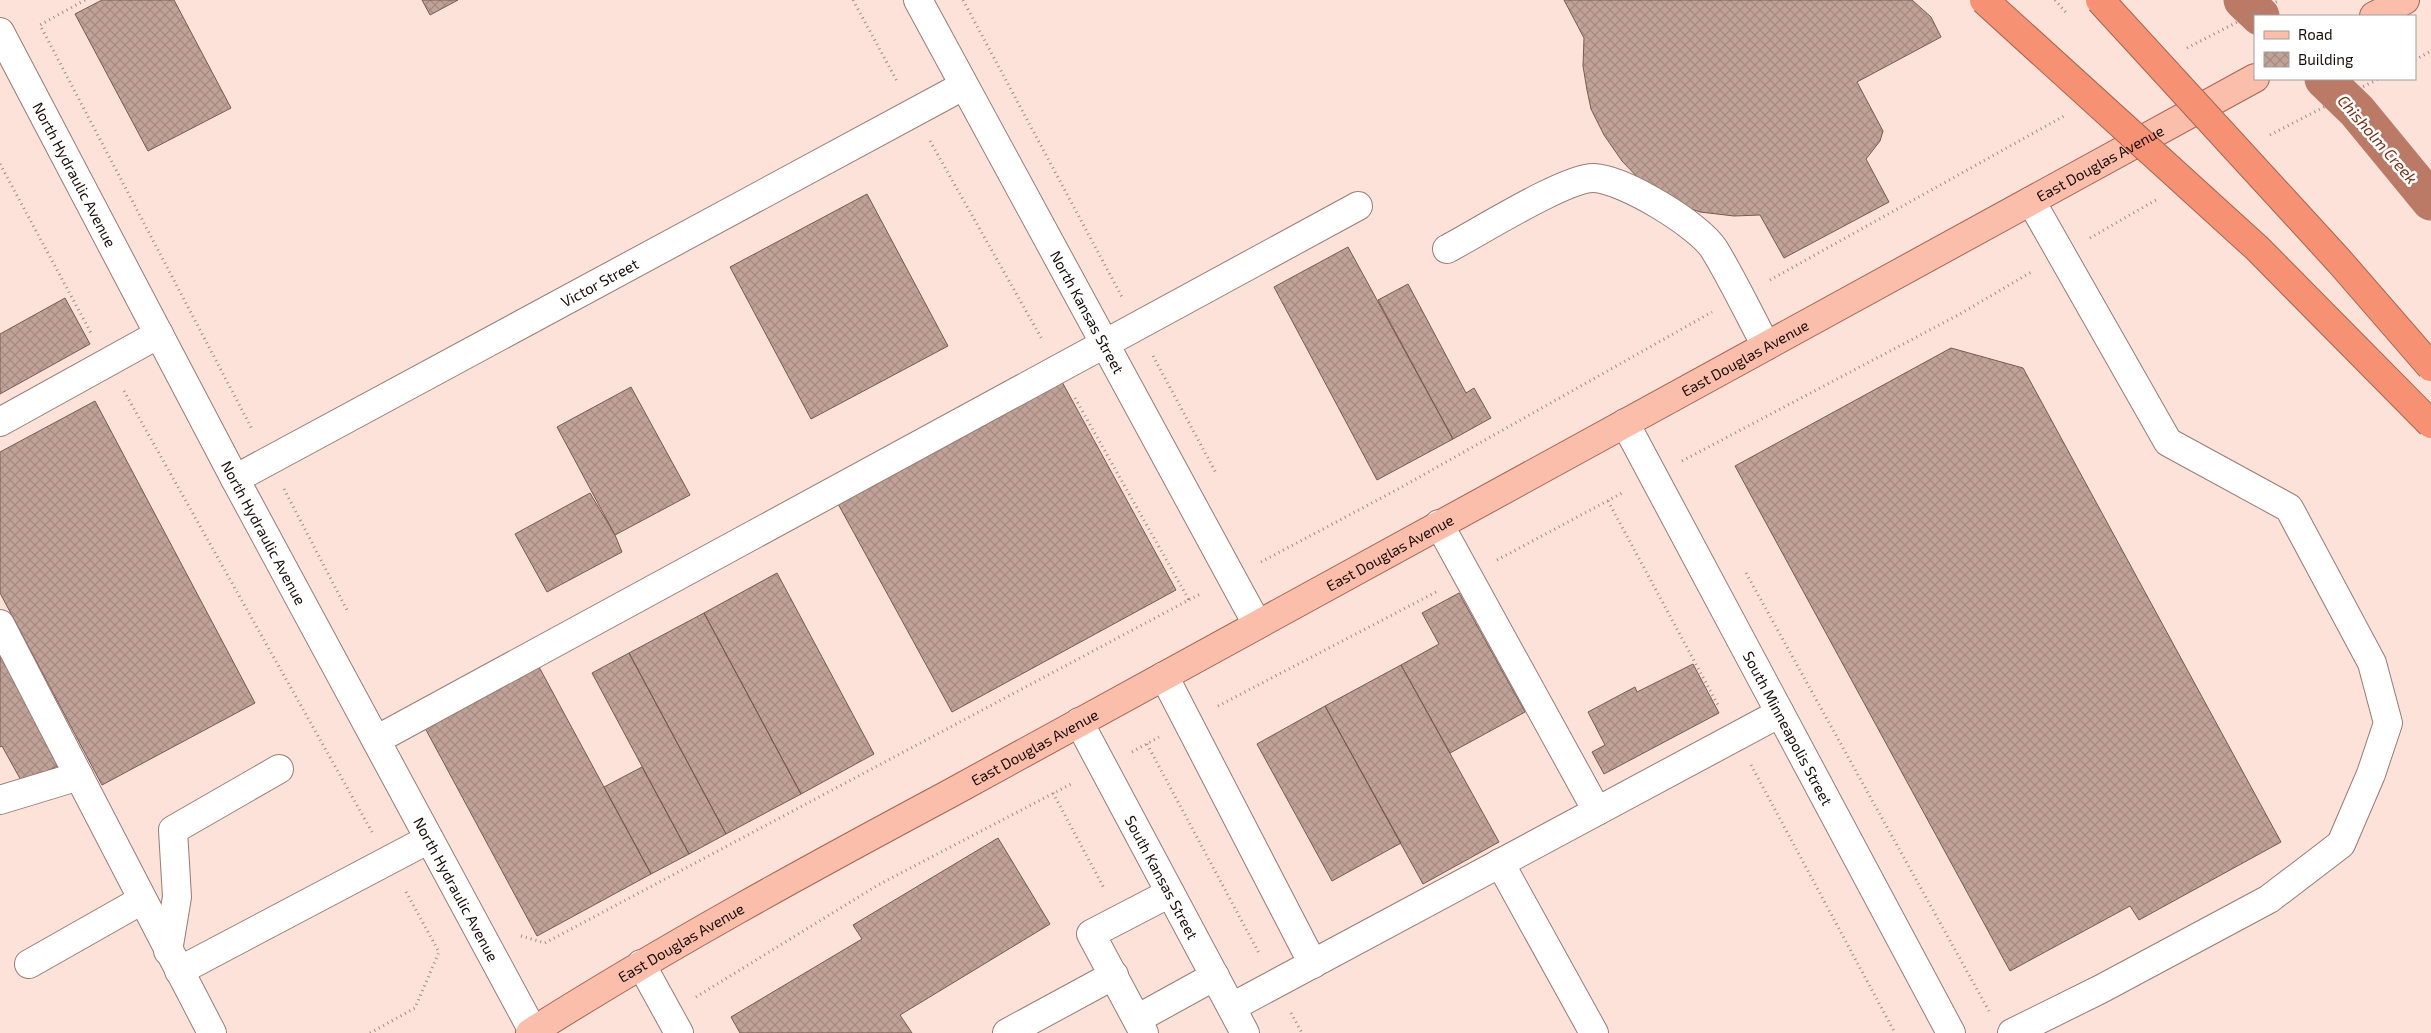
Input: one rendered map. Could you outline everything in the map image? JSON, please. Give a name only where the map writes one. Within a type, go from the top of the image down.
[{"type":"highway","points":[[1984,0],[2257,248],[2431,424]]},
{"type":"highway","points":[[2100,0],[2340,262],[2431,367]]},
{"type":"main road","points":[[2376,15],[2405,0]]},
{"type":"main road","name":"East Douglas Avenue","points":[[532,1032],[641,964],[761,895],[2254,79]]},
{"type":"street","name":"North Kansas Street","points":[[918,0],[1257,624]]},
{"type":"street","name":"North Hydraulic Avenue","points":[[0,32],[235,479],[532,1032]]},
{"type":"street","name":"Victor Street","points":[[235,479],[964,86]]},
{"type":"street","points":[[1447,249],[1560,188],[1594,178],[1636,191],[1686,223],[1713,247],[1766,346]]},
{"type":"street","points":[[2012,1033],[2101,989],[2269,899],[2341,844],[2371,774],[2388,724],[2372,663],[2289,508],[2168,442],[2030,201]]},
{"type":"street","points":[[376,740],[1358,206]]},
{"type":"street","points":[[0,422],[159,334]]},
{"type":"street","name":"South Minneapolis Street","points":[[1625,423],[1951,1033]]},
{"type":"street","points":[[1439,524],[1597,812]]},
{"type":"street","points":[[0,624],[212,1033]]},
{"type":"street","points":[[1164,676],[1313,964]]},
{"type":"street","points":[[1232,1007],[1780,713]]},
{"type":"street","name":"South Kansas Street","points":[[1078,722],[1246,1033]]},
{"type":"street","points":[[174,961],[177,897],[173,830],[279,769]]},
{"type":"street","points":[[0,800],[79,776]]},
{"type":"street","points":[[174,961],[430,839]]},
{"type":"street","points":[[1500,863],[1594,1033]]},
{"type":"street","points":[[1170,893],[1091,934],[1141,1026],[1215,976]]},
{"type":"street","points":[[29,964],[142,900]]},
{"type":"street","points":[[641,964],[679,1033]]},
{"type":"street","points":[[1008,1033],[1114,975]]},
{"type":"path","points":[[86,0],[40,25],[351,618]]},
{"type":"path","points":[[853,0],[914,112],[1189,600]]},
{"type":"path","points":[[963,0],[1216,474]]},
{"type":"path","points":[[2180,51],[2280,0]]},
{"type":"path","points":[[2416,59],[2431,51]]},
{"type":"path","points":[[2262,140],[2376,80]]},
{"type":"path","points":[[518,935],[545,943],[1400,488],[2068,113]]},
{"type":"path","points":[[0,164],[107,362],[439,952],[415,1008],[370,1033]]},
{"type":"path","points":[[1684,460],[1689,469]]},
{"type":"path","points":[[1258,552],[1263,561]]},
{"type":"path","points":[[1742,564],[1991,1016]]},
{"type":"path","points":[[1147,744],[1302,1033]]},
{"type":"building","points":[[102,0],[174,0],[231,108],[148,151],[75,14]]},
{"type":"building","points":[[422,0],[458,0],[430,15]]},
{"type":"building","points":[[1564,0],[1912,0],[1931,17],[1941,37],[1857,82],[1883,131],[1880,141],[1866,159],[1889,202],[1784,258],[1760,215],[1734,216],[1700,212],[1675,203],[1642,182],[1622,161],[1604,135],[1591,109],[1587,90],[1583,66],[1584,38]]},
{"type":"building","points":[[867,194],[948,346],[811,419],[730,267]]},
{"type":"building","points":[[1348,247],[1453,439],[1377,480],[1274,287]]},
{"type":"building","points":[[1408,284],[1466,393],[1474,388],[1491,418],[1453,439],[1378,300]]},
{"type":"building","points":[[65,298],[90,344],[0,394],[0,334]]},
{"type":"building","points":[[1951,348],[2023,368],[2281,842],[2139,920],[2130,906],[2010,971],[1735,466]]},
{"type":"building","points":[[1061,380],[1176,590],[952,712],[837,502]]},
{"type":"building","points":[[631,387],[690,495],[615,535],[557,427]]},
{"type":"building","points":[[95,401],[255,703],[102,785],[0,593],[0,452]]},
{"type":"building","points":[[590,493],[615,535],[622,552],[547,592],[515,534]]},
{"type":"building","points":[[777,573],[874,754],[801,794],[704,613]]},
{"type":"building","points":[[1459,593],[1525,712],[1450,753],[1401,665],[1439,644],[1422,613]]},
{"type":"building","points":[[704,613],[801,794],[726,834],[629,653]]},
{"type":"building","points":[[0,649],[61,764],[23,784],[2,746],[0,747]]},
{"type":"building","points":[[629,653],[726,834],[689,854],[592,673]]},
{"type":"building","points":[[1693,664],[1719,713],[1604,774],[1592,752],[1605,745],[1588,712],[1635,687],[1637,692]]},
{"type":"building","points":[[1401,665],[1499,842],[1423,884],[1325,706]]},
{"type":"building","points":[[539,667],[651,874],[537,936],[425,728]]},
{"type":"building","points":[[1325,706],[1401,843],[1332,881],[1257,744]]},
{"type":"building","points":[[642,767],[689,854],[651,874],[604,787]]},
{"type":"building","points":[[998,838],[1050,924],[900,1015],[912,1033],[740,1033],[731,1017],[862,939],[853,925]]},
{"type":"waterway","name":"Chisholm Creek","points":[[2243,0],[2259,15]]},
{"type":"waterway","name":"Chisholm Creek","points":[[2325,80],[2357,111],[2431,201]]}]
